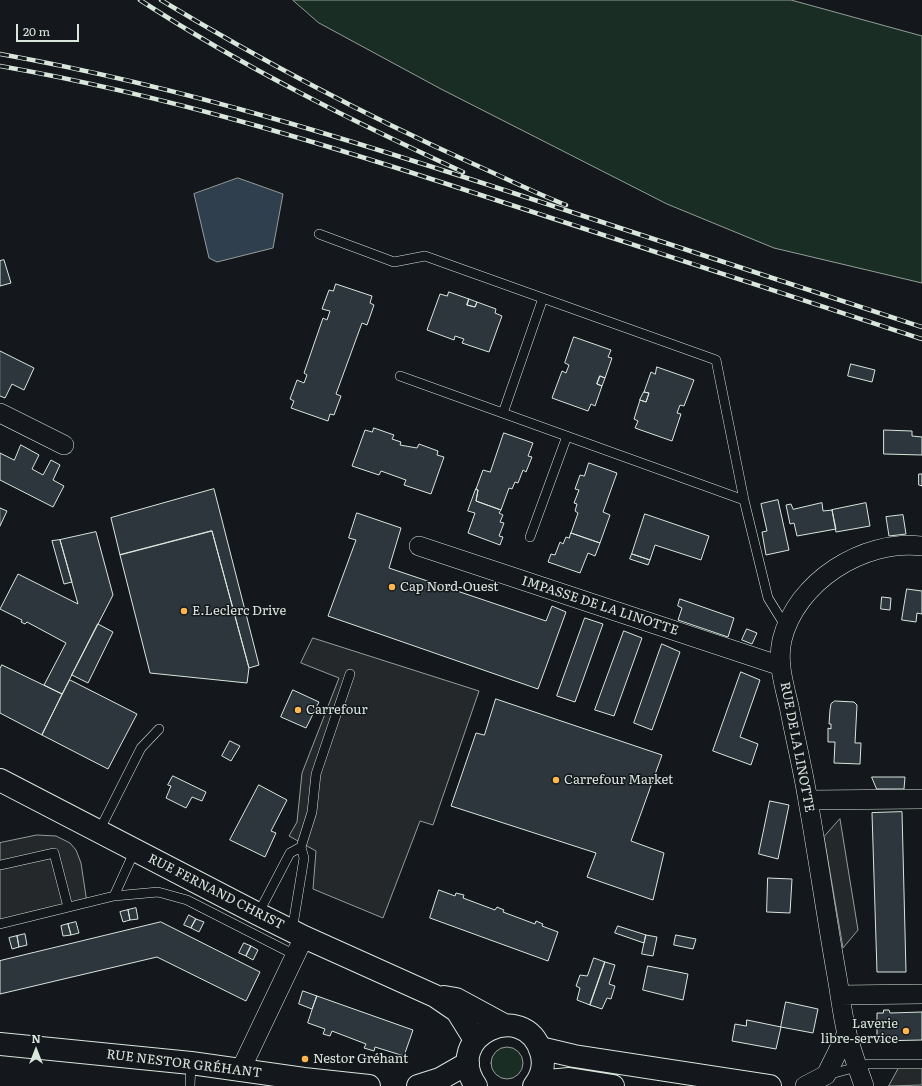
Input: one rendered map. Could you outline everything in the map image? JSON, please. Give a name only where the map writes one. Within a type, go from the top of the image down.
[{"type":"main road","name":"RUE FERNAND CHRIST","points":[[0,780],[258,914],[297,941],[435,996],[456,1011],[475,1040]]},
{"type":"main road","name":"RUE FERNAND CHRIST","points":[[435,996],[456,998],[504,1025],[515,1026],[526,1031],[534,1038],[540,1048]]},
{"type":"main road","points":[[476,1086],[469,1072],[468,1063],[470,1051],[475,1040],[483,1032],[493,1027],[504,1025]]},
{"type":"main road","name":"RUE NESTOR GRÉHANT","points":[[0,1044],[191,1063],[335,1084],[369,1086]]},
{"type":"main road","points":[[614,1086],[569,1080],[536,1084],[542,1065],[540,1048],[582,1057],[770,1086]]},
{"type":"main road","points":[[418,1086],[440,1079],[468,1063]]},
{"type":"street","points":[[0,413],[64,445]]},
{"type":"street","name":"RUE DE LA LINOTTE","points":[[864,1086],[847,1033],[808,800],[781,666],[780,652],[786,627],[796,608],[807,593],[822,578],[841,565],[862,555],[887,547],[909,544],[922,546]]},
{"type":"street","name":"IMPASSE DE LA LINOTTE","points":[[419,546],[781,666]]},
{"type":"street","points":[[808,800],[922,799]]},
{"type":"street","points":[[240,1071],[297,941]]},
{"type":"street","points":[[840,995],[922,994]]},
{"type":"street","points":[[805,1086],[826,1075],[847,1033]]},
{"type":"lane","points":[[319,234],[394,262],[425,256],[716,360],[744,500],[768,598],[786,627]]},
{"type":"lane","points":[[503,413],[542,298]]},
{"type":"lane","points":[[400,376],[744,500]]},
{"type":"lane","points":[[530,537],[567,436]]},
{"type":"lane","points":[[0,924],[114,896],[158,892],[187,900],[297,941],[304,858],[301,847],[312,812],[316,774],[350,674]]},
{"type":"lane","points":[[99,831],[141,748],[159,729]]},
{"type":"lane","points":[[258,914],[290,853],[301,847]]},
{"type":"lane","points":[[114,896],[134,850]]},
{"type":"lane","points":[[0,864],[54,853],[68,907]]},
{"type":"lane","points":[[190,1086],[191,1063]]},
{"type":"lane","points":[[826,1075],[868,1064],[922,1064]]},
{"type":"green space","points":[[293,0],[791,0],[922,36],[922,283],[774,248],[667,204],[441,89],[319,23]]},
{"type":"green space","points":[[504,1047],[510,1047],[520,1054],[523,1063],[522,1069],[516,1076],[510,1079],[504,1079],[494,1072],[491,1066],[491,1060],[498,1050]]},
{"type":"shaded area","points":[[313,638],[479,691],[433,825],[420,821],[383,918],[313,889],[316,851],[289,836],[297,822],[302,773],[339,678],[301,663]]},
{"type":"shaded area","points":[[840,819],[858,930],[843,948],[824,837]]},
{"type":"shaded area","points":[[37,835],[56,836],[70,843],[76,850],[81,863],[87,903],[0,924],[0,843]]},
{"type":"shaded area","points":[[901,1064],[922,1064],[922,1085],[889,1086]]},
{"type":"water","points":[[238,178],[283,194],[273,248],[217,262],[209,258],[194,194]]},
{"type":"building","points":[[4,260],[11,283],[0,286],[0,261]]},
{"type":"building","points":[[336,284],[372,296],[370,303],[374,305],[367,325],[362,323],[336,394],[341,396],[334,415],[330,414],[328,421],[291,408],[294,401],[290,399],[297,380],[304,383],[307,375],[304,373],[323,318],[327,320],[330,311],[322,309],[329,290],[333,291]]},
{"type":"building","points":[[449,292],[469,299],[467,305],[475,307],[477,302],[496,309],[495,313],[502,316],[489,352],[462,343],[464,339],[455,336],[454,340],[427,330],[440,294],[447,296]]},
{"type":"building","points":[[469,299],[477,302],[475,307],[467,305]]},
{"type":"building","points":[[574,337],[611,350],[608,357],[612,358],[605,378],[600,376],[597,384],[602,386],[595,406],[591,404],[588,411],[552,398],[562,371],[566,373],[569,365],[565,363]]},
{"type":"building","points":[[0,351],[34,368],[24,390],[12,384],[5,398],[0,396]]},
{"type":"building","points":[[851,364],[875,370],[872,382],[848,376]]},
{"type":"building","points":[[657,367],[694,380],[684,406],[680,405],[677,413],[681,414],[672,441],[635,428],[638,421],[634,419],[640,400],[646,402],[649,393],[644,392],[651,372],[655,374]]},
{"type":"building","points":[[600,376],[605,378],[602,386],[597,384]]},
{"type":"building","points":[[644,392],[649,393],[646,402],[640,400]]},
{"type":"building","points":[[374,428],[394,435],[392,439],[401,442],[400,445],[417,448],[419,444],[438,451],[437,455],[444,457],[431,494],[404,485],[406,480],[381,471],[379,475],[352,466],[365,430],[372,432]]},
{"type":"building","points":[[884,430],[912,431],[912,436],[922,437],[922,455],[884,454]]},
{"type":"building","points":[[504,433],[533,443],[528,456],[532,457],[526,472],[523,470],[518,483],[515,482],[512,489],[509,488],[501,510],[476,501],[478,490],[476,489],[483,470],[490,472]]},
{"type":"building","points":[[21,445],[39,455],[32,469],[43,475],[51,460],[60,465],[53,480],[64,486],[53,507],[0,480],[0,453],[14,460]]},
{"type":"building","points":[[589,463],[617,473],[603,512],[610,515],[600,543],[571,533],[578,513],[575,511],[577,504],[574,503],[579,490],[575,489],[580,475],[584,476]]},
{"type":"building","points":[[919,474],[922,474],[922,486],[919,485]]},
{"type":"building","points":[[214,489],[259,665],[249,668],[212,531],[120,555],[111,518]]},
{"type":"building","points":[[476,489],[478,490],[476,501],[501,510],[499,513],[503,515],[500,522],[504,523],[499,536],[503,537],[500,545],[468,533],[475,513],[468,511]]},
{"type":"building","points":[[778,500],[789,550],[766,555],[762,532],[767,531],[761,504]]},
{"type":"building","points":[[822,503],[823,511],[832,510],[836,529],[797,536],[794,523],[790,524],[786,505],[791,504],[793,509]]},
{"type":"building","points":[[866,503],[870,526],[836,532],[832,510]]},
{"type":"building","points":[[0,508],[7,511],[0,526]]},
{"type":"building","name":"Cap Nord-Ouest","points":[[357,513],[401,528],[389,568],[546,621],[552,606],[566,612],[538,689],[328,616],[356,540],[349,538]]},
{"type":"building","points":[[645,514],[709,536],[701,560],[655,545],[650,560],[632,554]]},
{"type":"building","points":[[903,515],[906,534],[889,536],[886,517]]},
{"type":"building","name":"E.Leclerc Drive","points":[[212,531],[249,668],[247,683],[150,673],[120,555]]},
{"type":"building","points":[[96,532],[113,595],[62,694],[44,685],[66,643],[27,622],[25,624],[21,622],[22,620],[0,609],[18,574],[78,604],[60,540]]},
{"type":"building","points":[[571,533],[600,543],[595,556],[588,553],[580,573],[548,562],[551,554],[555,555],[560,542],[563,544],[566,537],[569,538]]},
{"type":"building","points":[[60,540],[72,582],[64,584],[52,541]]},
{"type":"building","points":[[632,554],[650,560],[648,565],[630,559]]},
{"type":"building","points":[[907,589],[922,591],[922,614],[917,613],[916,622],[902,620]]},
{"type":"building","points":[[882,597],[891,598],[890,610],[881,609]]},
{"type":"building","points":[[680,599],[734,618],[728,637],[678,620],[682,608],[678,606]]},
{"type":"building","points":[[585,618],[603,624],[575,702],[557,696]]},
{"type":"building","points":[[98,624],[113,632],[88,683],[72,675]]},
{"type":"building","points":[[747,629],[757,633],[752,644],[742,640]]},
{"type":"building","points":[[624,631],[642,638],[614,716],[595,710]]},
{"type":"building","points":[[662,644],[680,652],[652,730],[634,723]]},
{"type":"building","points":[[2,665],[62,694],[42,735],[0,713],[0,669]]},
{"type":"building","points":[[741,672],[760,680],[740,737],[758,744],[751,765],[713,751]]},
{"type":"building","points":[[70,680],[137,714],[108,769],[42,735]]},
{"type":"building","points":[[293,690],[319,702],[306,728],[281,717]]},
{"type":"building","name":"Carrefour Market","points":[[496,699],[662,755],[631,841],[664,853],[653,900],[587,877],[596,853],[451,806],[476,733],[484,735]]},
{"type":"building","points":[[835,701],[854,702],[857,705],[855,743],[861,743],[860,764],[834,763],[835,742],[828,742],[828,728],[831,729],[831,724],[829,724],[830,710],[831,704]]},
{"type":"building","points":[[230,741],[240,746],[231,761],[222,756]]},
{"type":"building","points":[[173,776],[206,792],[202,801],[192,797],[186,808],[166,798],[171,786],[168,785]]},
{"type":"building","points":[[872,777],[905,777],[904,789],[877,789]]},
{"type":"building","points":[[259,785],[287,800],[271,831],[276,833],[265,857],[230,840]]},
{"type":"building","points":[[770,801],[789,805],[778,859],[759,854]]},
{"type":"building","points":[[902,812],[906,972],[877,972],[872,813]]},
{"type":"building","points":[[768,878],[792,879],[790,913],[767,912]]},
{"type":"building","points":[[439,890],[455,896],[456,893],[464,895],[463,898],[495,910],[497,907],[504,910],[503,912],[535,924],[536,921],[543,924],[542,926],[558,932],[548,961],[430,918]]},
{"type":"building","points":[[136,908],[138,919],[130,920],[128,910]]},
{"type":"building","points":[[128,910],[130,920],[123,922],[120,912]]},
{"type":"building","points":[[189,915],[196,919],[191,928],[184,925]]},
{"type":"building","points":[[196,919],[204,922],[199,932],[191,928]]},
{"type":"building","points":[[76,922],[79,933],[71,935],[68,924]]},
{"type":"building","points":[[161,922],[260,972],[246,1001],[157,957],[0,994],[0,961]]},
{"type":"building","points":[[68,924],[71,935],[63,936],[61,926]]},
{"type":"building","points":[[618,926],[646,935],[644,943],[615,933]]},
{"type":"building","points":[[25,934],[27,945],[19,947],[17,936]]},
{"type":"building","points":[[646,935],[657,937],[653,956],[642,954]]},
{"type":"building","points":[[676,935],[696,939],[693,949],[674,945]]},
{"type":"building","points":[[17,936],[19,947],[12,949],[9,938]]},
{"type":"building","points":[[244,943],[251,946],[246,956],[239,953]]},
{"type":"building","points":[[251,946],[258,950],[253,960],[246,956]]},
{"type":"building","points":[[594,958],[605,962],[590,1005],[577,1000],[580,988],[576,986],[580,975],[587,976]]},
{"type":"building","points":[[605,962],[615,965],[609,984],[615,986],[611,999],[607,998],[602,1009],[590,1005]]},
{"type":"building","points":[[648,966],[688,974],[683,1000],[643,990]]},
{"type":"building","points":[[303,991],[317,996],[312,1009],[299,1004]]},
{"type":"building","points":[[317,996],[413,1030],[404,1056],[375,1047],[374,1051],[364,1048],[366,1044],[332,1031],[330,1036],[323,1034],[325,1029],[308,1023]]},
{"type":"building","points":[[786,1002],[818,1009],[813,1033],[781,1027]]},
{"type":"building","points":[[884,1010],[889,1010],[890,1013],[922,1012],[922,1040],[877,1041],[877,1013],[883,1013]]},
{"type":"building","points":[[747,1020],[781,1027],[776,1049],[732,1041],[735,1024],[746,1026]]},
{"type":"railway","points":[[140,0],[218,48],[298,92],[463,172]]},
{"type":"railway","points":[[161,0],[312,86],[390,125],[566,205]]},
{"type":"railway","points":[[0,54],[71,68],[209,101],[346,140],[922,327]]},
{"type":"railway","points":[[0,66],[127,92],[252,124],[314,142],[658,252],[922,339]]},
{"type":"place","name":"Cap Nord-Ouest","points":[[392,587]]},
{"type":"place","name":"E.Leclerc Drive","points":[[184,611]]},
{"type":"place","name":"Carrefour","points":[[298,710]]},
{"type":"place","name":"Carrefour Market","points":[[556,780]]},
{"type":"place","name":"Laverie libre-service","points":[[906,1031]]},
{"type":"place","name":"Nestor Gréhant","points":[[305,1059]]}]
